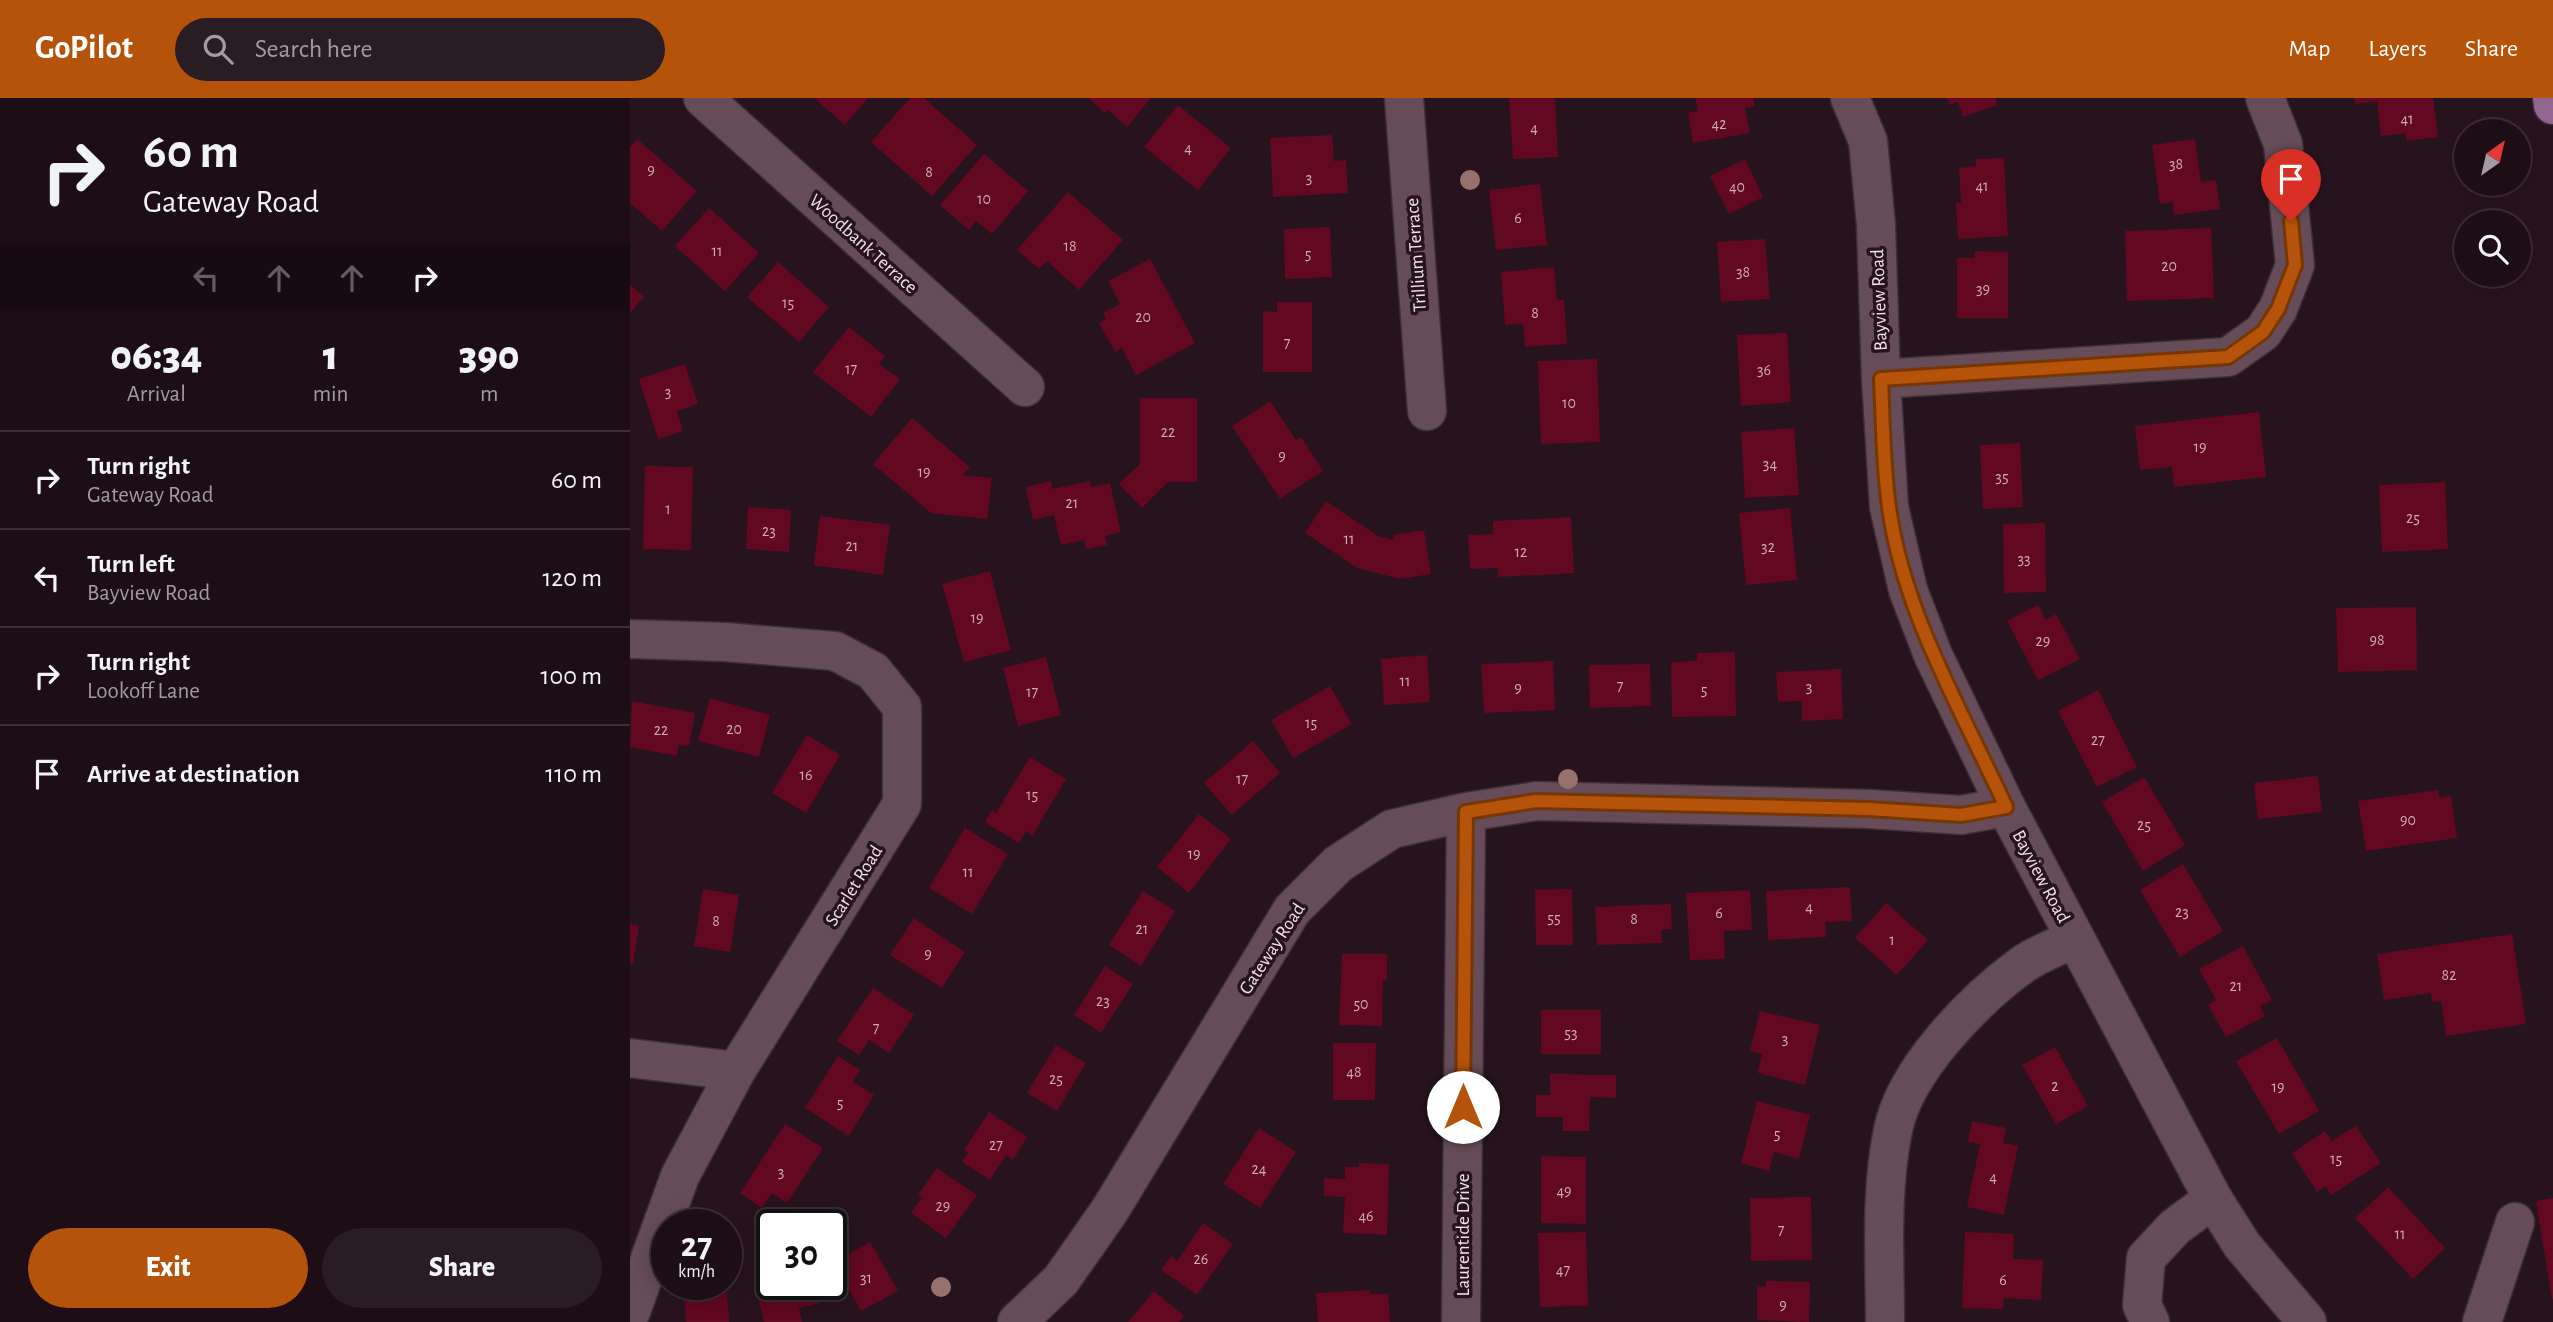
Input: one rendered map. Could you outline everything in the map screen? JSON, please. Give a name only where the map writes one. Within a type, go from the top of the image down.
[{"type":"main road","points":[[2552,98],[2553,105]]},
{"type":"street","name":"Woodbank Terrace","points":[[703,98],[1025,387]]},
{"type":"street","name":"Trillium Terrace","points":[[1404,98],[1427,411]]},
{"type":"street","name":"Bayview Road","points":[[1850,98],[1868,141],[1876,225],[1889,507],[1908,590],[1933,655],[2006,807],[2213,1199],[2242,1245],[2306,1322]]},
{"type":"street","points":[[1881,379],[2228,357],[2263,332],[2278,309],[2295,265],[2283,144],[2264,98]]},
{"type":"street","name":"Scarlet Road","points":[[630,639],[725,642],[835,651],[873,671],[902,708],[902,804],[736,1072],[680,1176],[630,1314]]},
{"type":"street","name":"Gateway Road","points":[[1017,1322],[1061,1280],[1110,1210],[1292,910],[1338,864],[1392,829],[1466,812],[1536,801],[1869,809],[1961,815],[2006,807]]},
{"type":"street","name":"Laurentide Drive","points":[[1461,1322],[1466,812]]},
{"type":"street","points":[[1885,1322],[1885,1186],[1893,1127],[1913,1079],[1952,1027],[2023,964],[2075,938]]},
{"type":"street","points":[[630,1058],[736,1072]]},
{"type":"street","points":[[2150,1322],[2142,1305],[2146,1258],[2175,1227],[2213,1199]]},
{"type":"street","points":[[2482,1322],[2515,1222]]},
{"type":"building","points":[[814,98],[868,98],[845,125]]},
{"type":"building","points":[[910,98],[924,98],[977,145],[932,196],[871,142]]},
{"type":"building","points":[[1088,98],[1151,98],[1127,127],[1108,110],[1105,113]]},
{"type":"building","points":[[1509,98],[1555,98],[1558,157],[1513,159]]},
{"type":"building","points":[[1695,98],[1753,98],[1755,106],[1745,108],[1750,133],[1693,143],[1688,113],[1698,111]]},
{"type":"building","points":[[1947,98],[1995,98],[1997,105],[1963,117],[1958,102],[1950,105]]},
{"type":"building","points":[[2354,98],[2433,98],[2438,137],[2407,141],[2405,133],[2381,136],[2377,101],[2355,104]]},
{"type":"building","points":[[1178,105],[1231,148],[1198,190],[1144,147]]},
{"type":"building","points":[[1332,135],[1334,161],[1346,160],[1348,193],[1273,197],[1270,138]]},
{"type":"building","points":[[637,139],[697,191],[662,231],[630,203],[630,147]]},
{"type":"building","points":[[2195,139],[2201,182],[2216,180],[2220,209],[2174,215],[2173,202],[2160,204],[2152,145]]},
{"type":"building","points":[[984,154],[1028,191],[992,234],[976,221],[969,230],[940,205]]},
{"type":"building","points":[[2004,158],[2008,236],[1958,239],[1956,203],[1961,203],[1959,168],[1976,166],[1976,159]]},
{"type":"building","points":[[1745,159],[1763,197],[1729,214],[1710,176]]},
{"type":"building","points":[[1540,184],[1547,245],[1496,250],[1489,190]]},
{"type":"building","points":[[1068,192],[1123,240],[1079,290],[1047,261],[1039,269],[1017,250]]},
{"type":"building","points":[[709,208],[759,253],[725,291],[675,246]]},
{"type":"building","points":[[1330,227],[1332,277],[1285,279],[1284,229]]},
{"type":"building","points":[[2211,228],[2214,298],[2127,301],[2125,231]]},
{"type":"building","points":[[1765,239],[1770,299],[1721,302],[1717,242]]},
{"type":"building","points":[[1975,251],[2008,252],[2008,318],[1957,318],[1957,258],[1975,258]]},
{"type":"building","points":[[1150,259],[1195,343],[1136,375],[1122,348],[1115,352],[1099,323],[1106,319],[1103,313],[1120,304],[1108,281]]},
{"type":"building","points":[[778,262],[829,307],[799,342],[747,297]]},
{"type":"building","points":[[1554,267],[1557,300],[1564,300],[1567,344],[1525,347],[1523,324],[1505,325],[1501,272]]},
{"type":"building","points":[[630,285],[644,297],[630,313]]},
{"type":"building","points":[[1277,302],[1312,302],[1312,372],[1263,372],[1263,311],[1277,312]]},
{"type":"building","points":[[849,327],[885,356],[879,364],[900,379],[871,417],[813,372]]},
{"type":"building","points":[[1787,333],[1791,402],[1741,406],[1737,335]]},
{"type":"building","points":[[1597,359],[1600,442],[1541,444],[1538,361]]},
{"type":"building","points":[[685,364],[698,404],[677,411],[683,431],[658,439],[639,379]]},
{"type":"building","points":[[1140,398],[1197,398],[1197,482],[1168,482],[1142,508],[1119,484],[1140,464]]},
{"type":"building","points":[[1270,401],[1296,440],[1301,437],[1323,471],[1280,499],[1232,426]]},
{"type":"building","points":[[2259,412],[2266,477],[2174,487],[2172,467],[2140,470],[2135,426]]},
{"type":"building","points":[[912,418],[970,467],[963,475],[992,478],[987,519],[931,513],[873,464]]},
{"type":"building","points":[[1794,428],[1799,495],[1745,498],[1741,432]]},
{"type":"building","points":[[2020,443],[2023,507],[1983,509],[1980,445]]},
{"type":"building","points":[[645,466],[693,467],[691,550],[643,549]]},
{"type":"building","points":[[1051,481],[1052,489],[1090,481],[1091,487],[1110,483],[1121,532],[1105,536],[1107,545],[1086,549],[1084,540],[1061,545],[1054,515],[1033,520],[1026,487]]},
{"type":"building","points":[[2445,482],[2448,549],[2382,552],[2379,485]]},
{"type":"building","points":[[1326,501],[1378,536],[1394,540],[1393,535],[1424,530],[1431,574],[1400,579],[1357,568],[1305,533]]},
{"type":"building","points":[[748,507],[791,510],[789,552],[746,549]]},
{"type":"building","points":[[1790,508],[1797,580],[1746,585],[1739,513]]},
{"type":"building","points":[[820,516],[890,525],[883,575],[814,565]]},
{"type":"building","points":[[1571,517],[1574,573],[1498,577],[1497,568],[1470,569],[1468,535],[1493,534],[1493,521]]},
{"type":"building","points":[[2045,523],[2046,592],[2004,593],[2003,524]]},
{"type":"building","points":[[990,571],[1011,650],[964,662],[942,584]]},
{"type":"building","points":[[2038,605],[2046,620],[2056,614],[2080,659],[2038,680],[2007,621]]},
{"type":"building","points":[[2416,607],[2417,670],[2338,672],[2336,608]]},
{"type":"building","points":[[1735,652],[1736,716],[1672,717],[1671,662],[1697,661],[1697,653]]},
{"type":"building","points":[[1427,655],[1430,702],[1384,705],[1381,659]]},
{"type":"building","points":[[1046,657],[1061,715],[1018,726],[1003,668]]},
{"type":"building","points":[[1553,661],[1555,710],[1484,713],[1481,664]]},
{"type":"building","points":[[1650,664],[1651,706],[1590,708],[1589,665]]},
{"type":"building","points":[[1841,669],[1843,719],[1802,721],[1802,701],[1778,702],[1776,672]]},
{"type":"building","points":[[1330,686],[1352,724],[1293,758],[1271,720]]},
{"type":"building","points":[[2098,690],[2137,767],[2097,787],[2058,711]]},
{"type":"building","points":[[710,698],[770,715],[759,757],[698,741]]},
{"type":"building","points":[[632,701],[695,713],[689,746],[679,745],[677,756],[630,747]]},
{"type":"building","points":[[807,735],[840,755],[806,813],[772,793]]},
{"type":"building","points":[[1253,741],[1280,773],[1232,815],[1204,783]]},
{"type":"building","points":[[1030,757],[1066,779],[1032,836],[1026,831],[1019,843],[985,822],[992,810],[996,813]]},
{"type":"building","points":[[2318,776],[2322,812],[2258,819],[2254,783]]},
{"type":"building","points":[[2144,777],[2185,845],[2143,871],[2102,802]]},
{"type":"building","points":[[2438,790],[2440,798],[2451,796],[2457,838],[2366,851],[2358,801]]},
{"type":"building","points":[[1199,814],[1231,839],[1189,893],[1157,867]]},
{"type":"building","points":[[965,828],[1008,854],[972,914],[929,888]]},
{"type":"building","points":[[2183,864],[2223,931],[2180,957],[2140,890]]},
{"type":"building","points":[[1850,887],[1852,921],[1825,922],[1826,937],[1768,940],[1766,891]]},
{"type":"building","points":[[703,889],[739,895],[730,952],[694,946]]},
{"type":"building","points":[[1572,889],[1573,945],[1536,945],[1535,890]]},
{"type":"building","points":[[1750,890],[1752,930],[1724,931],[1725,959],[1690,960],[1686,893]]},
{"type":"building","points":[[1143,891],[1175,911],[1141,966],[1109,945]]},
{"type":"building","points":[[1886,903],[1928,940],[1897,975],[1855,938]]},
{"type":"building","points":[[1671,904],[1672,929],[1661,930],[1662,943],[1597,945],[1595,907]]},
{"type":"building","points":[[914,918],[965,952],[942,988],[890,955]]},
{"type":"building","points":[[630,924],[639,926],[633,963],[630,963]]},
{"type":"building","points":[[2512,934],[2526,1024],[2446,1036],[2441,1001],[2432,1002],[2431,993],[2384,1000],[2377,954]]},
{"type":"building","points":[[2243,946],[2272,1000],[2260,1006],[2265,1016],[2226,1037],[2208,1005],[2216,1000],[2199,969]]},
{"type":"building","points":[[1342,954],[1387,954],[1387,980],[1383,980],[1382,1026],[1339,1025]]},
{"type":"building","points":[[1105,966],[1133,984],[1101,1033],[1074,1015]]},
{"type":"building","points":[[873,988],[914,1015],[889,1053],[869,1040],[859,1055],[837,1041]]},
{"type":"building","points":[[1541,1010],[1601,1010],[1601,1054],[1541,1054]]},
{"type":"building","points":[[1760,1011],[1820,1025],[1805,1085],[1758,1073],[1762,1054],[1750,1051]]},
{"type":"building","points":[[2277,1038],[2319,1111],[2279,1134],[2236,1061]]},
{"type":"building","points":[[1333,1043],[1376,1043],[1375,1100],[1333,1100]]},
{"type":"building","points":[[1056,1045],[1086,1063],[1057,1111],[1027,1093]]},
{"type":"building","points":[[2055,1047],[2088,1106],[2056,1124],[2022,1065]]},
{"type":"building","points":[[838,1056],[860,1070],[853,1082],[874,1095],[849,1136],[805,1108]]},
{"type":"building","points":[[1550,1074],[1616,1075],[1616,1098],[1590,1097],[1589,1131],[1563,1131],[1563,1117],[1536,1117],[1536,1095],[1550,1095]]},
{"type":"building","points":[[1757,1101],[1810,1115],[1799,1159],[1774,1152],[1769,1171],[1741,1163]]},
{"type":"building","points":[[989,1112],[1027,1137],[1013,1160],[1006,1155],[990,1180],[962,1162],[968,1153],[964,1150]]},
{"type":"building","points":[[1972,1121],[2006,1128],[2003,1143],[2018,1146],[2004,1215],[1967,1207],[1980,1144],[1968,1142]]},
{"type":"building","points":[[785,1124],[823,1148],[787,1203],[772,1193],[762,1208],[740,1193]]},
{"type":"building","points":[[2356,1126],[2381,1163],[2331,1195],[2326,1186],[2317,1192],[2292,1153],[2325,1131],[2332,1141]]},
{"type":"building","points":[[1259,1128],[1296,1152],[1260,1208],[1223,1184]]},
{"type":"building","points":[[1541,1156],[1586,1157],[1586,1224],[1541,1223]]},
{"type":"building","points":[[1359,1163],[1389,1164],[1387,1235],[1343,1233],[1345,1197],[1324,1196],[1324,1178],[1345,1179],[1345,1167],[1359,1167]]},
{"type":"building","points":[[937,1168],[977,1195],[946,1238],[911,1213],[922,1197],[918,1195]]},
{"type":"building","points":[[2388,1187],[2445,1248],[2413,1279],[2355,1218]]},
{"type":"building","points":[[1811,1197],[1812,1260],[1751,1261],[1750,1198]]},
{"type":"building","points":[[2553,1198],[2553,1299],[2552,1299],[2536,1201]]},
{"type":"building","points":[[1203,1223],[1233,1244],[1197,1295],[1161,1270],[1171,1256],[1177,1261]]},
{"type":"building","points":[[1586,1232],[1588,1306],[1540,1307],[1538,1233]]},
{"type":"building","points":[[1965,1232],[2014,1234],[2013,1259],[2043,1260],[2041,1300],[2004,1298],[2003,1309],[1962,1308]]},
{"type":"building","points":[[870,1242],[898,1291],[861,1311],[847,1286],[847,1255]]},
{"type":"building","points":[[1766,1281],[1810,1282],[1809,1322],[1757,1320],[1757,1287],[1766,1287]]},
{"type":"building","points":[[1369,1290],[1370,1294],[1388,1294],[1390,1322],[1318,1322],[1316,1293]]},
{"type":"building","points":[[1154,1291],[1184,1316],[1179,1322],[1128,1322]]},
{"type":"building","points":[[684,1300],[727,1300],[729,1322],[686,1322]]},
{"type":"building","points":[[759,1300],[819,1300],[820,1303],[799,1308],[802,1322],[764,1322]]},
{"type":"route","points":[[1463,1107],[1466,812],[1536,801],[1869,809],[1961,815],[2006,807],[1933,655],[1908,590],[1889,507],[1881,379],[2228,357],[2263,332],[2278,309],[2295,265],[2291,221]]}]
